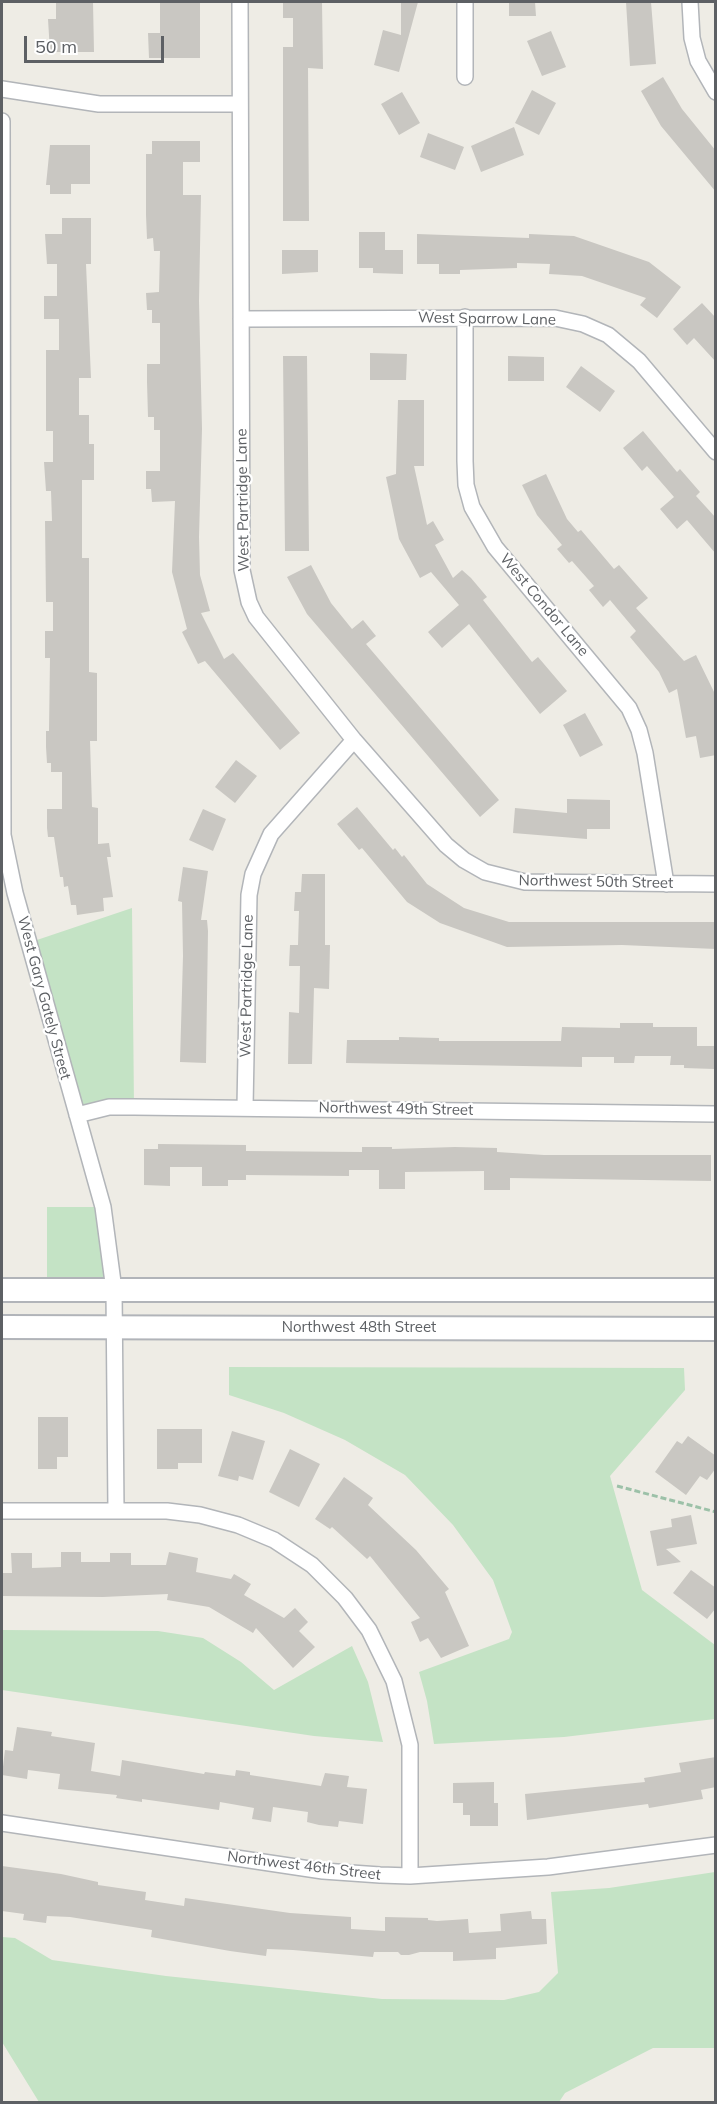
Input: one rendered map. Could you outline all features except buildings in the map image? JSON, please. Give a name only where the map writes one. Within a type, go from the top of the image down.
[{"type":"main road","points":[[2,1290],[716,1290]]},
{"type":"main road","name":"Northwest 48th Street","points":[[2,1327],[716,1329]]},
{"type":"street","name":"West Partridge Lane","points":[[240,2],[242,570],[246,590],[264,629],[354,740],[272,834],[253,874],[249,895],[245,1107]]},
{"type":"street","points":[[465,2],[465,77]]},
{"type":"street","points":[[690,2],[692,38],[698,62],[716,92]]},
{"type":"street","points":[[2,89],[99,104],[240,104]]},
{"type":"street","name":"West Gary Gately Street","points":[[2,121],[3,835],[8,866],[103,1207],[114,1290],[116,1511]]},
{"type":"street","name":"West Condor Lane","points":[[465,317],[465,460],[466,485],[472,507],[495,547],[629,708],[639,730],[645,753],[666,884]]},
{"type":"street","name":"West Sparrow Lane","points":[[241,319],[555,318],[583,324],[608,335],[639,361],[716,452]]},
{"type":"street","name":"Northwest 50th Street","points":[[354,740],[446,845],[464,861],[485,872],[525,882],[716,884]]},
{"type":"street","name":"Northwest 49th Street","points":[[78,1116],[109,1107],[716,1114]]},
{"type":"street","points":[[2,1511],[166,1511],[200,1515],[238,1525],[293,1552],[312,1565],[345,1598],[380,1648],[404,1713],[410,1745],[410,1876]]},
{"type":"street","name":"Northwest 46th Street","points":[[2,1823],[323,1871],[410,1876],[580,1864],[716,1845]]},
{"type":"path","points":[[617,1486],[716,1512]]},
{"type":"green space","points":[[132,908],[134,1107],[77,1115],[28,943]]},
{"type":"green space","points":[[47,1207],[103,1207],[114,1290],[47,1290]]},
{"type":"green space","points":[[229,1367],[684,1368],[685,1390],[610,1476],[642,1590],[715,1645],[715,1719],[564,1737],[434,1744],[427,1701],[419,1672],[509,1639],[512,1632],[493,1580],[453,1525],[405,1475],[345,1440],[284,1413],[229,1395]]},
{"type":"green space","points":[[2,1630],[158,1631],[203,1638],[241,1662],[274,1690],[352,1646],[368,1682],[383,1742],[314,1736],[2,1690]]},
{"type":"green space","points":[[715,1872],[715,2048],[653,2048],[565,2093],[559,2102],[39,2102],[2,2042],[2,1937],[15,1938],[52,1960],[166,1976],[382,1999],[504,2000],[539,1992],[558,1973],[551,1892],[609,1888]]}]
